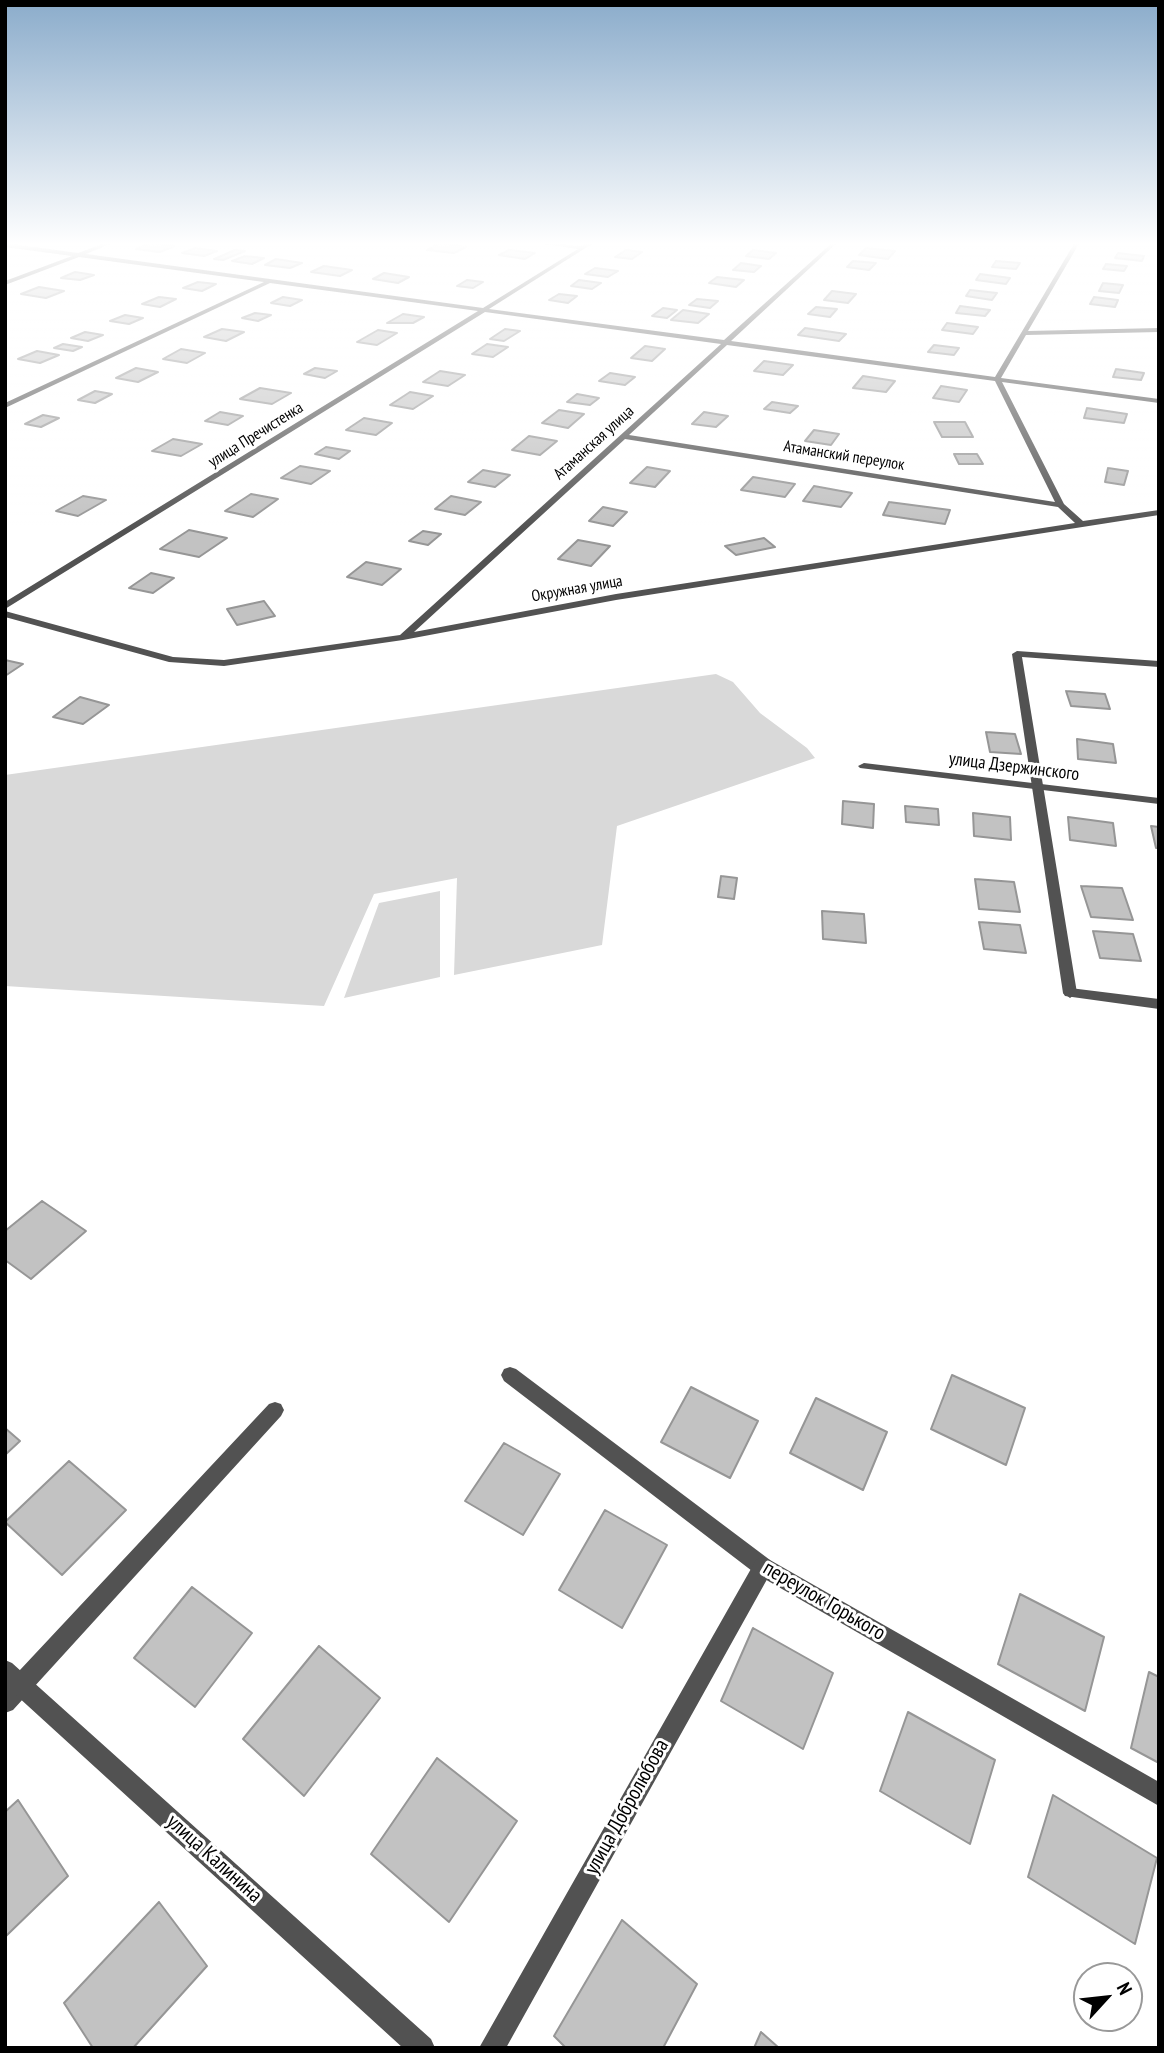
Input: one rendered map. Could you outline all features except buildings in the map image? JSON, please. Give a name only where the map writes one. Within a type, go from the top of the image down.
[{"type":"street","points":[[5,405],[148,338]]},
{"type":"street","name":"улица Пречистенка","points":[[5,606],[441,338]]},
{"type":"street","points":[[695,338],[1159,401]]},
{"type":"street","name":"Атаманская улица","points":[[403,637],[731,338]]},
{"type":"street","points":[[997,379],[1021,338]]},
{"type":"street","points":[[997,379],[1061,505],[1082,525]]},
{"type":"street","name":"Атаманский переулок","points":[[623,436],[1061,505]]},
{"type":"street","name":"Окружная улица","points":[[5,614],[173,660],[224,663],[403,637],[616,597],[1159,512]]},
{"type":"street","points":[[1159,664],[1017,654],[1070,993],[1159,1004]]},
{"type":"street","name":"улица Дзержинского","points":[[864,766],[1038,789],[1159,801]]},
{"type":"street","name":"переулок Горького","points":[[510,1375],[763,1567],[1159,1795]]},
{"type":"street","points":[[11,1686],[275,1410]]},
{"type":"street","name":"улица Добролюбова","points":[[492,2048],[763,1567]]},
{"type":"street","name":"улица Калинина","points":[[11,1686],[422,2048]]},
{"type":"shaded area","points":[[716,674],[733,682],[760,713],[807,748],[815,758],[617,826],[602,945],[454,975],[457,878],[374,894],[324,1006],[5,986],[5,775]]},
{"type":"shaded area","points":[[440,891],[440,977],[344,998],[379,903]]}]
